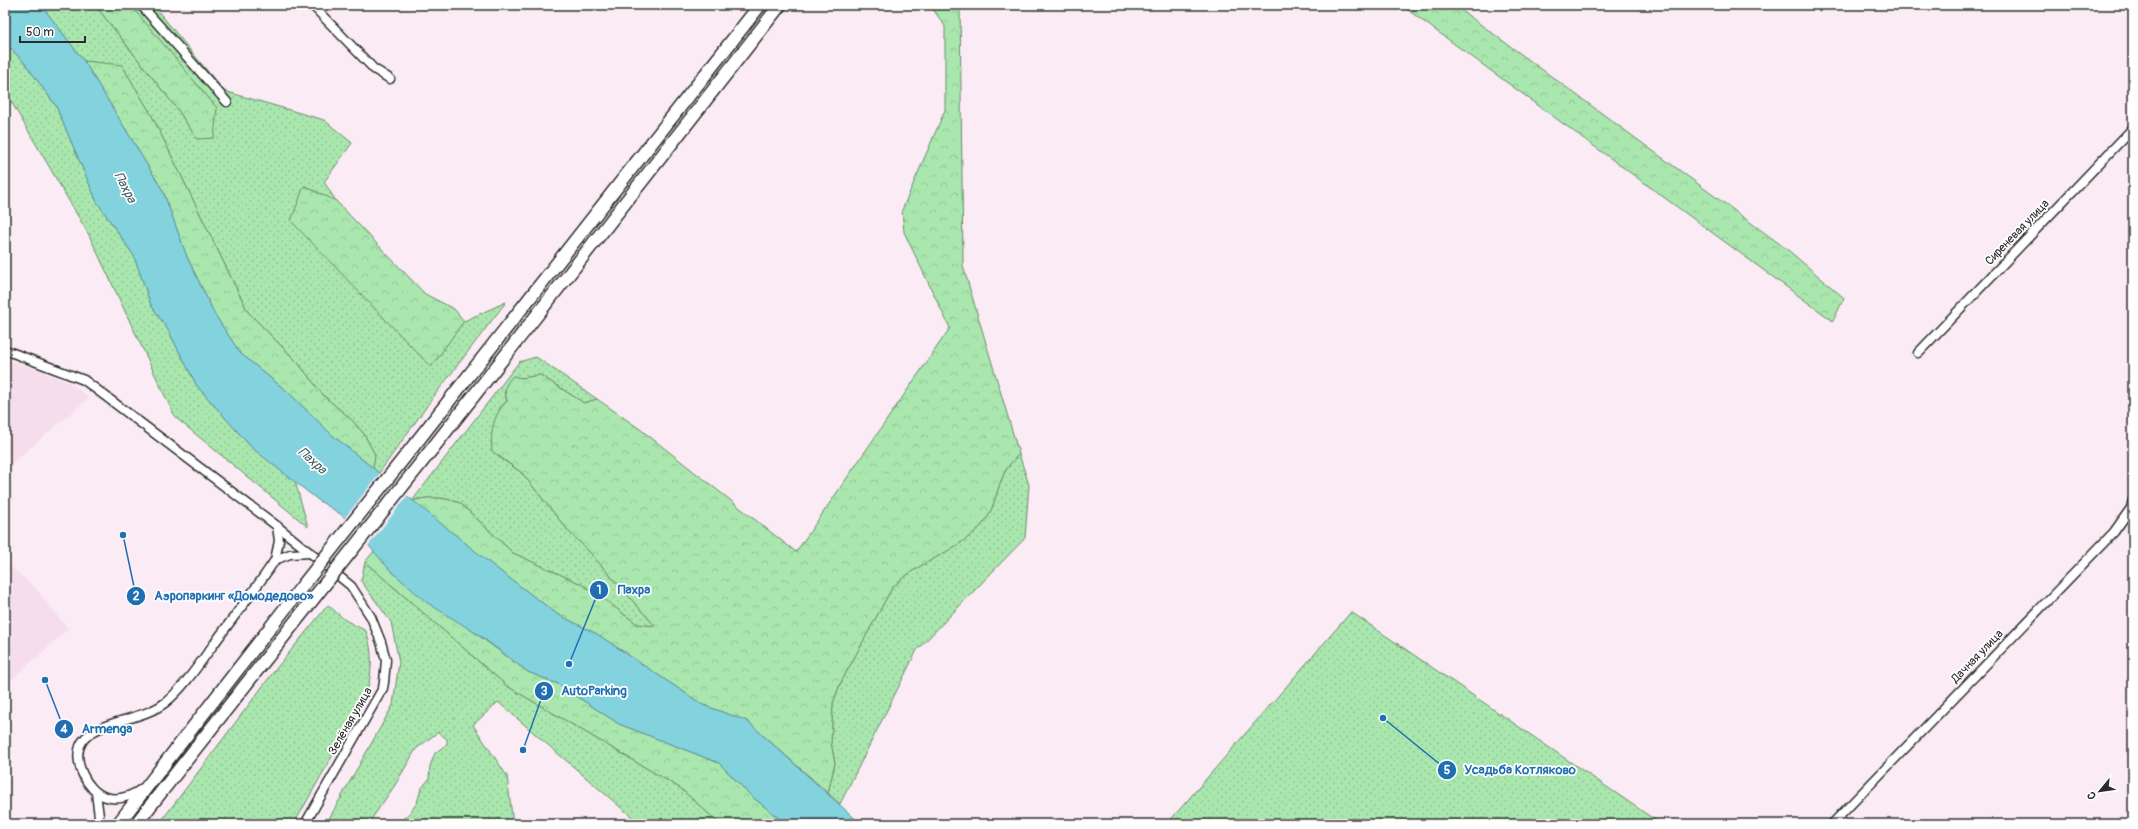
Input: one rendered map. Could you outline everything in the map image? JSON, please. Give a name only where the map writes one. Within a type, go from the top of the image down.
[{"type":"highway","points":[[118,824],[304,584],[760,5]]},
{"type":"highway","points":[[136,824],[780,5]]},
{"type":"street","points":[[141,5],[227,102]]},
{"type":"street","points":[[312,5],[374,69],[390,79]]},
{"type":"street","name":"Сиреневая улица","points":[[1918,353],[2133,128]]},
{"type":"street","name":"Зелёная улица","points":[[5,350],[84,380],[311,553],[351,586],[372,617],[386,660],[383,688],[305,824]]},
{"type":"street","name":"Дачная улица","points":[[1832,824],[2114,532],[2131,508],[2133,500]]},
{"type":"street","points":[[100,824],[96,793],[81,770],[78,760],[82,742],[88,735],[99,728],[148,714],[166,702],[184,684],[275,560],[279,542],[277,526]]},
{"type":"street","points":[[275,560],[290,554],[311,553]]},
{"type":"street","points":[[96,793],[105,797],[116,799],[127,797],[150,783]]},
{"type":"shaded area","points":[[5,359],[31,367],[70,383],[89,398],[5,469]]},
{"type":"shaded area","points":[[5,562],[37,590],[68,629],[9,682],[5,683]]},
{"type":"green space","points":[[41,5],[95,5],[178,110],[197,139],[132,5],[153,5],[224,91],[324,120],[352,143],[324,182],[336,201],[304,186],[431,366],[464,321],[506,302],[437,392],[379,473],[373,468],[375,455],[364,434],[352,420],[324,396],[298,363],[248,312],[151,114],[122,66],[84,61]]},
{"type":"green space","points":[[95,5],[132,5],[217,108],[214,138],[197,139],[178,110]]},
{"type":"green space","points":[[930,5],[960,5],[963,266],[1019,454],[1010,464],[1005,473],[1000,483],[992,509],[981,526],[959,544],[912,571],[892,588],[840,684],[833,703],[831,743],[835,763],[828,793],[747,721],[703,705],[597,634],[557,614],[496,568],[412,501],[424,498],[436,498],[448,499],[460,503],[513,553],[581,584],[637,624],[655,626],[584,546],[570,533],[522,473],[492,451],[492,431],[498,412],[507,401],[505,390],[508,382],[513,376],[522,378],[540,375],[584,403],[597,399],[640,429],[796,552],[950,328],[904,232],[902,210],[945,110],[945,26]]},
{"type":"green space","points":[[1401,5],[1454,5],[1788,250],[1844,298],[1833,321]]},
{"type":"green space","points":[[5,42],[24,62],[56,106],[97,202],[134,256],[151,305],[168,330],[197,386],[252,448],[295,481],[308,527],[175,417],[89,235],[5,91]]},
{"type":"green space","points":[[84,61],[122,65],[151,114],[248,312],[298,363],[324,396],[352,420],[364,434],[375,455],[373,468],[331,434],[289,393],[240,353],[215,315],[187,257],[163,191]]},
{"type":"green space","points":[[304,186],[336,201],[425,294],[454,309],[464,321],[431,367],[291,221]]},
{"type":"green space","points":[[536,357],[597,399],[584,403],[540,375],[522,378],[504,392],[507,401],[500,407],[499,457],[522,473],[570,533],[584,546],[655,626],[637,624],[581,584],[513,553],[460,503],[448,499],[436,498],[424,498],[412,501],[519,362]]},
{"type":"green space","points":[[1019,454],[1029,485],[1025,538],[917,650],[840,804],[828,793],[835,763],[831,743],[833,703],[840,684],[892,588],[912,571],[959,544],[981,526],[992,509],[1000,483],[1005,473],[1010,464]]},
{"type":"green space","points":[[375,550],[391,571],[528,672],[558,684],[619,724],[719,763],[750,795],[786,824],[720,824],[680,788],[507,686],[365,562]]},
{"type":"green space","points":[[365,562],[507,686],[680,788],[720,824],[640,824],[498,702],[473,725],[507,776],[513,824],[396,824],[409,814],[417,803],[421,789],[429,779],[430,766],[435,753],[447,744],[447,739],[438,732],[416,749],[395,785],[368,824],[326,824],[393,705],[399,662],[391,622],[361,581]]},
{"type":"green space","points":[[328,605],[345,620],[366,631],[369,639],[371,655],[370,679],[366,696],[294,824],[159,824],[275,670]]},
{"type":"green space","points":[[1351,612],[1661,824],[1167,824]]},
{"type":"water","points":[[5,5],[41,5],[84,61],[163,191],[187,257],[215,315],[240,353],[289,393],[331,434],[496,568],[557,614],[597,634],[703,705],[747,721],[861,824],[786,824],[750,795],[719,763],[619,724],[558,684],[528,672],[479,635],[426,602],[391,571],[342,515],[318,500],[252,448],[197,386],[168,330],[151,305],[134,256],[97,202],[56,106],[24,62],[5,42]]},
{"type":"pier","points":[[381,472],[408,495],[368,546],[343,520]]},
{"type":"place","name":"Аэропаркинг «Домодедово»","points":[[123,535]]},
{"type":"place","name":"Пахра","points":[[569,664]]},
{"type":"place","name":"Armenga","points":[[45,680]]},
{"type":"place","name":"Усадьба Котляково","points":[[1383,718]]},
{"type":"place","name":"AutoParking","points":[[523,750]]}]
